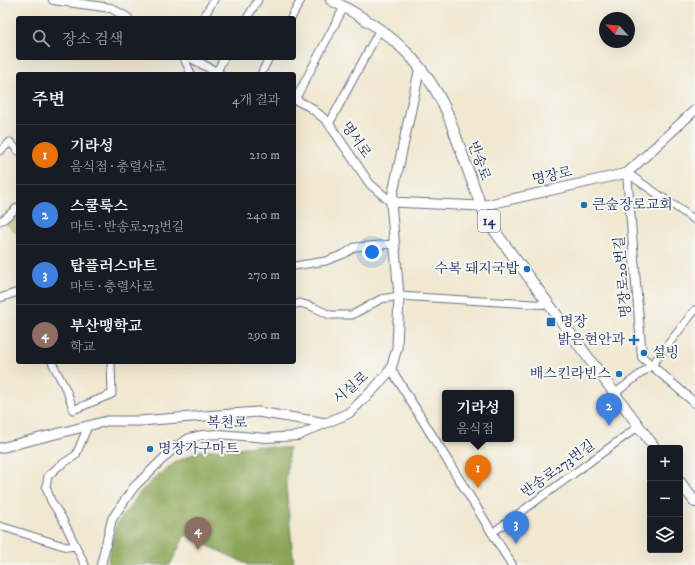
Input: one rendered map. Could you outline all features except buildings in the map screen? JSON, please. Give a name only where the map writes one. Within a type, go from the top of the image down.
[{"type":"main road","name":"반송로","points":[[331,0],[380,29],[400,44],[420,66],[447,112],[481,206],[491,226],[653,445]]},
{"type":"main road","name":"시실로","points":[[326,423],[349,413],[374,389],[391,369],[397,348],[398,296],[391,202],[420,66]]},
{"type":"main road","points":[[627,173],[695,110]]},
{"type":"main road","name":"명장로","points":[[391,202],[481,206],[627,173]]},
{"type":"main road","points":[[0,448],[107,421],[139,421],[258,412],[326,423]]},
{"type":"main road","points":[[683,486],[695,502]]},
{"type":"street","points":[[53,0],[112,4],[126,16]]},
{"type":"street","points":[[204,16],[214,0]]},
{"type":"street","points":[[248,16],[258,0]]},
{"type":"street","points":[[292,16],[301,0]]},
{"type":"street","points":[[296,97],[344,7]]},
{"type":"street","points":[[329,124],[380,29]]},
{"type":"street","points":[[185,60],[190,72]]},
{"type":"street","points":[[195,60],[216,72]]},
{"type":"street","points":[[218,72],[223,60]]},
{"type":"street","points":[[262,72],[269,60]]},
{"type":"street","name":"명서로","points":[[296,100],[310,107],[329,124],[370,184],[391,202]]},
{"type":"street","points":[[0,152],[10,142],[16,149]]},
{"type":"street","points":[[627,173],[695,220]]},
{"type":"street","name":"명장로20번길","points":[[627,173],[642,357],[695,403]]},
{"type":"street","points":[[0,220],[4,219],[16,209]]},
{"type":"street","points":[[296,266],[326,261],[344,254],[355,247],[394,244]]},
{"type":"street","points":[[0,298],[16,293]]},
{"type":"street","points":[[296,304],[300,303],[313,307],[330,315],[352,315],[381,299],[398,296],[550,305]]},
{"type":"street","points":[[614,394],[652,365],[695,310]]},
{"type":"street","points":[[53,364],[72,402],[73,410],[112,394],[111,364]]},
{"type":"street","points":[[391,369],[512,565]]},
{"type":"street","name":"복천로","points":[[101,565],[112,519],[134,487],[175,447],[189,438],[218,434],[266,438],[298,436],[326,423]]},
{"type":"street","points":[[84,565],[62,518],[51,501],[46,488],[48,476],[76,454],[88,426]]},
{"type":"street","name":"반송로273번길","points":[[492,533],[639,426]]},
{"type":"street","points":[[0,526],[67,547],[76,546]]},
{"type":"green space","points":[[16,212],[16,232],[7,225],[9,218]]},
{"type":"green space","points":[[257,446],[289,448],[286,485],[294,565],[249,565],[185,535],[170,565],[107,565],[116,525],[141,491],[158,475],[176,462],[199,451]]},
{"type":"place","name":"큰숲장로교회","points":[[584,205]]},
{"type":"place","name":"수복 돼지국밥","points":[[527,269]]},
{"type":"place","name":"명장","points":[[551,322]]},
{"type":"place","name":"밝은현안과","points":[[634,340]]},
{"type":"place","name":"설빙","points":[[644,353]]},
{"type":"place","name":"배스킨라빈스","points":[[619,374]]},
{"type":"place","name":"스쿨룩스","points":[[609,426]]},
{"type":"place","name":"명장가구마트","points":[[150,449]]},
{"type":"place","name":"기라성","points":[[478,488]]},
{"type":"place","name":"탑플러스마트","points":[[516,544]]},
{"type":"place","name":"부산맹학교","points":[[198,550]]}]
